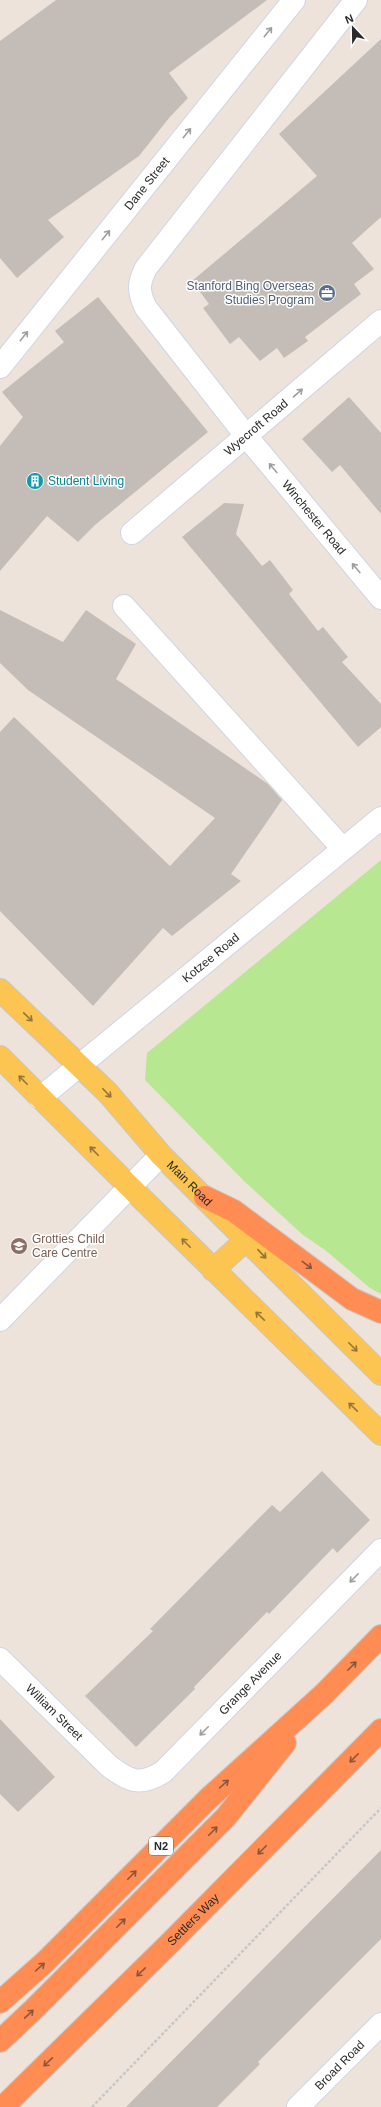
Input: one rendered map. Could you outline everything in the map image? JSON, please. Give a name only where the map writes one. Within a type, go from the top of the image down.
[{"type":"highway","points":[[205,1197],[234,1211],[352,1299],[381,1312]]},
{"type":"highway","name":"N2","points":[[0,2002],[45,1962],[208,1799],[324,1694],[381,1636]]},
{"type":"highway","points":[[0,2041],[33,2010],[226,1817],[324,1694]]},
{"type":"highway","name":"Settlers Way","points":[[6,2104],[169,1944],[381,1730]]},
{"type":"main road","name":"Main Road","points":[[0,990],[108,1093],[161,1155],[205,1197],[381,1374]]},
{"type":"main road","points":[[0,1057],[213,1270],[381,1434]]},
{"type":"main road","points":[[213,1270],[247,1239]]},
{"type":"street","name":"Dane Street","points":[[0,366],[294,0]]},
{"type":"street","name":"Winchester Road","points":[[356,0],[146,268],[139,281],[139,295],[146,308],[247,436],[381,598]]},
{"type":"street","name":"Wyecroft Road","points":[[132,534],[381,321]]},
{"type":"street","points":[[124,606],[342,849]]},
{"type":"street","name":"Kotzee Road","points":[[40,1098],[381,818]]},
{"type":"street","points":[[0,1320],[131,1188],[161,1155]]},
{"type":"street","name":"Grange Avenue","points":[[109,1766],[119,1774],[133,1781],[149,1780],[163,1772],[381,1550]]},
{"type":"street","name":"William Street","points":[[0,1659],[109,1766]]},
{"type":"street","name":"Broad Road","points":[[298,2107],[381,2024]]},
{"type":"path","points":[[92,2107],[381,1808]]},
{"type":"green space","points":[[381,860],[381,1294],[370,1288],[325,1250],[303,1235],[246,1183],[145,1080],[147,1053]]},
{"type":"building","points":[[56,0],[267,0],[169,73],[188,98],[169,118],[139,156],[48,220],[64,237],[17,278],[0,258],[0,41]]},
{"type":"building","points":[[381,39],[381,217],[352,243],[374,269],[354,284],[361,294],[305,337],[308,341],[284,358],[277,348],[260,361],[239,337],[230,344],[203,308],[209,304],[192,281],[317,176],[279,134]]},
{"type":"building","points":[[98,297],[208,432],[95,525],[78,542],[47,516],[0,571],[0,446],[23,417],[2,392],[64,342],[55,331]]},
{"type":"building","points":[[349,397],[381,433],[381,514],[340,465],[332,472],[302,439]]},
{"type":"building","points":[[224,503],[244,504],[236,534],[262,566],[270,560],[293,590],[289,594],[318,631],[323,627],[348,657],[342,662],[381,704],[381,727],[358,747],[182,537]]},
{"type":"building","points":[[0,610],[63,642],[86,610],[136,644],[116,679],[268,784],[282,800],[231,874],[241,881],[172,936],[163,928],[93,1006],[0,911],[0,732],[14,717],[170,866],[215,818],[28,690],[0,663]]},
{"type":"building","points":[[322,1471],[370,1520],[337,1553],[333,1548],[269,1614],[267,1612],[194,1687],[195,1689],[136,1747],[85,1696],[153,1631],[150,1629],[272,1505],[280,1512]]},
{"type":"building","points":[[0,1719],[55,1777],[18,1812],[0,1794]]},
{"type":"building","points":[[381,1850],[381,1939],[258,2062],[260,2064],[217,2107],[126,2107]]},
{"type":"place","name":"Stanford Bing Overseas Studies Program","points":[[327,293]]},
{"type":"place","name":"Student Living","points":[[35,481]]},
{"type":"place","name":"Grotties Child Care Centre","points":[[19,1246]]}]
